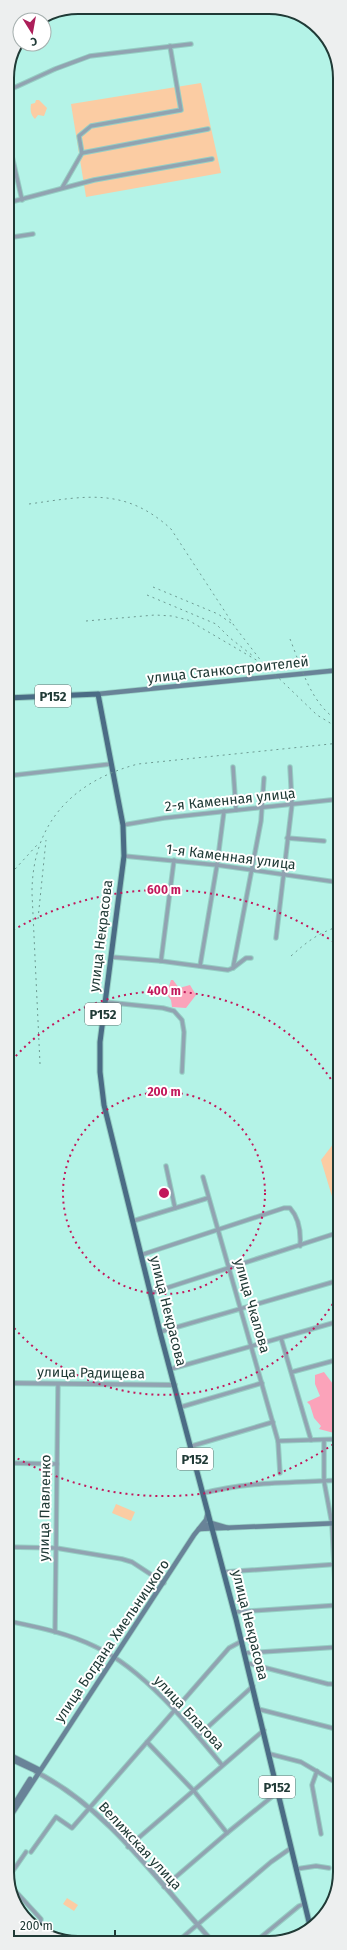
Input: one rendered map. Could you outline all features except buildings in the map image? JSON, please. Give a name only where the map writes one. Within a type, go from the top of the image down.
[{"type":"main road","name":"улица Станкостроителей","points":[[14,699],[99,695],[333,671]]},
{"type":"main road","name":"улица Некрасова","points":[[99,695],[123,825],[124,856],[100,1042],[100,1072],[104,1105],[160,1332],[192,1446],[212,1529],[235,1612],[279,1791],[309,1922]]},
{"type":"main road","name":"улица Богдана Хмельницкого","points":[[14,1811],[43,1764],[206,1520],[208,1510]]},
{"type":"main road","points":[[199,1529],[211,1523],[232,1528]]},
{"type":"main road","points":[[199,1529],[332,1524]]},
{"type":"main road","name":"Велижская улица","points":[[14,1757],[39,1771]]},
{"type":"main road","name":"Велижская улица","points":[[14,1761],[39,1771]]},
{"type":"main road","name":"улица Богдана Хмельницкого","points":[[14,1806],[39,1771]]},
{"type":"street","points":[[14,88],[78,60],[192,44]]},
{"type":"street","points":[[62,188],[82,153],[80,136],[91,126],[181,110],[170,46]]},
{"type":"street","points":[[82,153],[208,129]]},
{"type":"street","points":[[14,202],[62,188],[212,159]]},
{"type":"street","points":[[14,169],[22,200]]},
{"type":"street","points":[[14,237],[33,234]]},
{"type":"street","points":[[14,775],[111,764]]},
{"type":"street","points":[[233,766],[236,810]]},
{"type":"street","points":[[276,938],[282,873],[292,804],[290,767]]},
{"type":"street","points":[[233,968],[263,807],[264,778]]},
{"type":"street","name":"2-я Каменная улица","points":[[123,825],[224,811],[333,800]]},
{"type":"street","points":[[200,966],[217,865],[224,811]]},
{"type":"street","points":[[287,838],[324,841]]},
{"type":"street","name":"1-я Каменная улица","points":[[124,856],[217,865],[282,873],[333,882]]},
{"type":"street","points":[[161,961],[174,860]]},
{"type":"street","points":[[111,957],[161,961],[228,970],[246,958],[250,958]]},
{"type":"street","points":[[105,1002],[163,1008],[174,1011],[182,1020],[184,1032],[182,1072]]},
{"type":"street","points":[[166,1166],[175,1208]]},
{"type":"street","name":"улица Чкалова","points":[[203,1176],[278,1441],[280,1473]]},
{"type":"street","points":[[133,1221],[208,1198]]},
{"type":"street","points":[[141,1255],[284,1208],[290,1208],[294,1213],[301,1234],[300,1246]]},
{"type":"street","points":[[150,1293],[333,1234]]},
{"type":"street","points":[[160,1332],[333,1282]]},
{"type":"street","points":[[171,1370],[333,1323]]},
{"type":"street","points":[[281,1338],[311,1440]]},
{"type":"street","points":[[292,1372],[333,1361]]},
{"type":"street","name":"улица Радищева","points":[[14,1383],[175,1385]]},
{"type":"street","points":[[181,1407],[262,1383]]},
{"type":"street","name":"улица Павленко","points":[[55,1632],[58,1384]]},
{"type":"street","points":[[192,1446],[273,1422]]},
{"type":"street","points":[[278,1441],[333,1439]]},
{"type":"street","points":[[224,1572],[333,1565],[332,1524],[324,1481],[324,1440]]},
{"type":"street","points":[[14,1463],[57,1464]]},
{"type":"street","points":[[204,1493],[221,1488],[252,1484],[333,1480]]},
{"type":"street","points":[[14,1547],[56,1548],[122,1559],[132,1562],[164,1583]]},
{"type":"street","points":[[235,1612],[333,1605]]},
{"type":"street","name":"улица Благова","points":[[14,1622],[55,1632],[96,1646],[114,1658],[158,1693],[198,1736],[222,1765]]},
{"type":"street","points":[[31,1852],[56,1817],[72,1828],[229,1648],[242,1641]]},
{"type":"street","points":[[245,1653],[333,1647]]},
{"type":"street","points":[[247,1663],[333,1684]]},
{"type":"street","points":[[198,1736],[253,1686]]},
{"type":"street","points":[[258,1709],[333,1728]]},
{"type":"street","points":[[128,1847],[264,1730]]},
{"type":"street","points":[[147,1742],[194,1791],[227,1832]]},
{"type":"street","points":[[270,1754],[301,1762],[333,1781]]},
{"type":"street","name":"Велижская улица","points":[[39,1771],[89,1807],[110,1825],[207,1936]]},
{"type":"street","points":[[318,1771],[312,1785],[321,1834]]},
{"type":"street","points":[[164,1887],[227,1832],[279,1791]]},
{"type":"street","points":[[184,1936],[271,1862],[291,1848]]},
{"type":"street","points":[[14,1869],[26,1852]]},
{"type":"street","points":[[296,1869],[316,1866],[329,1868]]},
{"type":"street","points":[[17,1892],[41,1919],[40,1923]]},
{"type":"street","points":[[262,1936],[299,1906],[304,1904]]},
{"type":"shaded area","points":[[201,83],[221,173],[86,197],[71,104]]},
{"type":"shaded area","points":[[36,100],[39,100],[47,108],[44,116],[38,115],[35,119],[31,113],[31,104],[35,103]]},
{"type":"shaded area","points":[[171,980],[173,980],[179,988],[190,985],[196,995],[186,1008],[172,1007],[171,1000],[167,995],[169,993],[168,989]]},
{"type":"shaded area","points":[[333,1144],[333,1200],[321,1160]]},
{"type":"shaded area","points":[[324,1372],[333,1384],[333,1433],[319,1429],[321,1426],[314,1418],[310,1405],[307,1402],[320,1396],[315,1384],[315,1375]]},
{"type":"shaded area","points":[[116,1504],[135,1512],[131,1521],[112,1513]]},
{"type":"shaded area","points":[[67,1898],[78,1905],[74,1911],[63,1904]]},
{"type":"railway","points":[[29,504],[87,497],[104,498],[137,506],[154,516],[171,529],[235,627],[262,662],[317,715],[333,725]]},
{"type":"railway","points":[[153,587],[218,614],[231,623]]},
{"type":"railway","points":[[147,595],[216,624],[230,638],[253,656]]},
{"type":"railway","points":[[86,621],[155,615],[172,616],[188,620],[258,661]]},
{"type":"railway","points":[[290,639],[303,674],[315,696],[333,717]]},
{"type":"railway","points":[[40,1064],[32,893],[34,868],[39,846],[48,826],[61,809],[76,794],[94,781],[138,764],[333,744]]},
{"type":"railway","points":[[38,919],[46,840]]},
{"type":"railway","points":[[14,870],[37,845]]},
{"type":"railway","points":[[291,956],[314,938],[333,929]]}]
